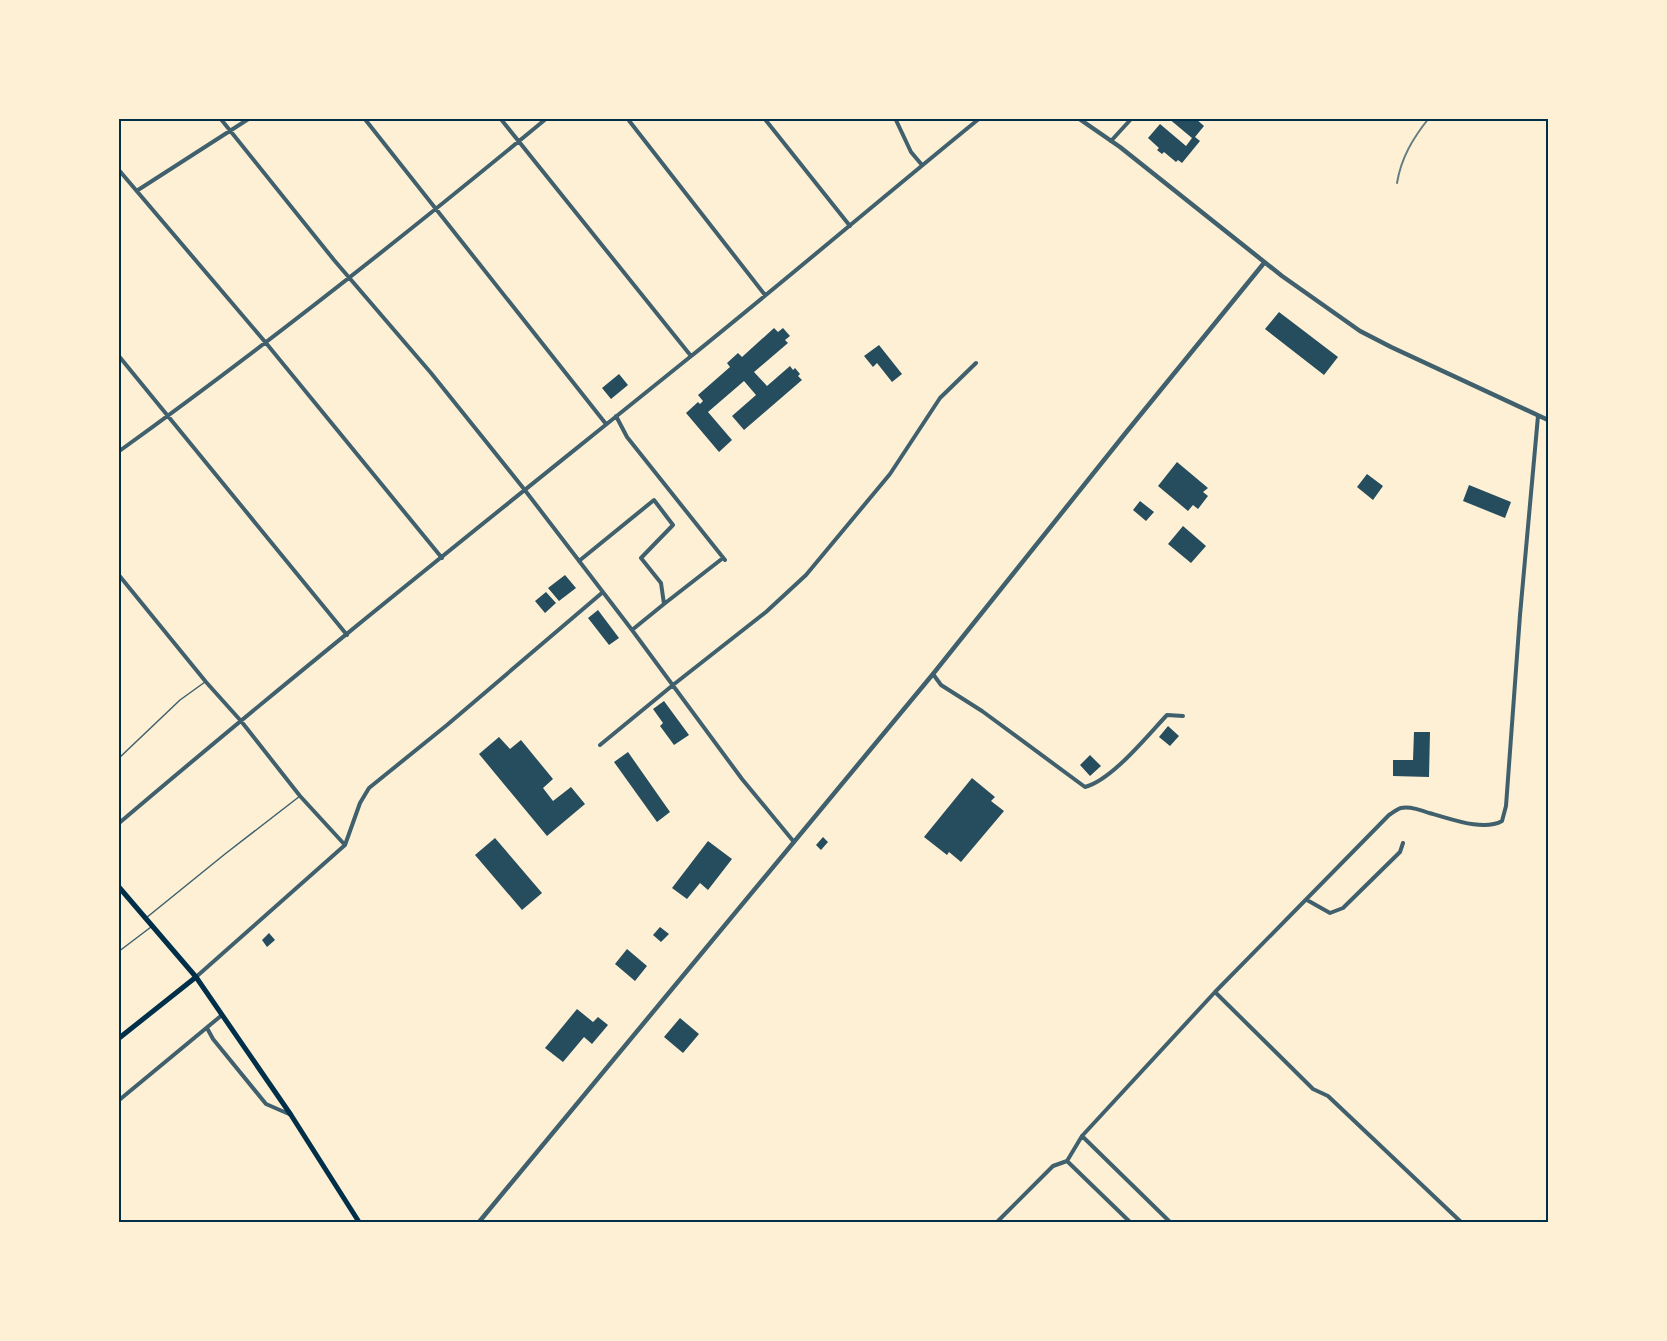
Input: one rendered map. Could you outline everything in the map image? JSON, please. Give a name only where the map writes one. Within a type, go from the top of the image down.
[{"type":"main road","points":[[118,886],[196,977],[291,1115],[359,1222]]},
{"type":"main road","points":[[118,1039],[196,977]]},
{"type":"street","points":[[220,118],[524,489],[742,779],[794,842]]},
{"type":"street","points":[[138,190],[250,118]]},
{"type":"street","points":[[364,118],[606,424]]},
{"type":"street","points":[[500,118],[691,356]]},
{"type":"street","points":[[118,452],[350,278],[547,118]]},
{"type":"street","points":[[627,118],[766,295]]},
{"type":"street","points":[[764,118],[850,226]]},
{"type":"street","points":[[895,118],[911,152],[922,165]]},
{"type":"street","points":[[118,824],[524,489],[766,295],[980,118]]},
{"type":"street","points":[[1078,118],[1111,141],[1264,263],[1360,331],[1548,420]]},
{"type":"street","points":[[1111,141],[1132,118]]},
{"type":"street","points":[[118,169],[266,343],[442,558]]},
{"type":"street","points":[[479,1222],[933,674],[1264,263]]},
{"type":"street","points":[[118,355],[347,635]]},
{"type":"street","points":[[600,745],[766,612],[806,575],[890,474],[940,398],[976,363]]},
{"type":"street","points":[[616,416],[627,437],[724,559],[632,630]]},
{"type":"street","points":[[997,1222],[1053,1166],[1067,1161],[1082,1136],[1215,992],[1389,815],[1401,808],[1416,809],[1482,825],[1495,825],[1502,821],[1506,806],[1538,416]]},
{"type":"street","points":[[579,561],[654,500],[673,525],[641,558],[661,583],[664,604]]},
{"type":"street","points":[[118,574],[206,682],[241,721],[300,796],[345,845]]},
{"type":"street","points":[[118,586],[124,581]]},
{"type":"street","points":[[196,977],[345,845],[360,803],[369,788],[439,732],[603,592]]},
{"type":"street","points":[[933,674],[941,685],[982,711],[1085,786],[1096,784],[1110,774],[1167,715],[1183,716]]},
{"type":"street","points":[[1307,900],[1330,913],[1343,908],[1400,852],[1403,843]]},
{"type":"street","points":[[1215,992],[1313,1089],[1328,1096],[1461,1222]]},
{"type":"street","points":[[118,1101],[223,1015]]},
{"type":"street","points":[[208,1027],[213,1039],[266,1104],[291,1115]]},
{"type":"street","points":[[1082,1136],[1170,1222]]},
{"type":"street","points":[[1067,1161],[1130,1222]]},
{"type":"lane","points":[[118,759],[180,700],[206,682]]},
{"type":"lane","points":[[146,918],[300,796]]},
{"type":"lane","points":[[118,952],[153,926]]},
{"type":"building","points":[[1168,118],[1195,118],[1204,126],[1195,137],[1200,141],[1182,163],[1178,160],[1176,162],[1164,152],[1162,154],[1148,138],[1160,124],[1186,146],[1192,138]]},
{"type":"building","points":[[1279,312],[1338,357],[1324,375],[1265,329]]},
{"type":"building","points":[[774,328],[778,332],[783,328],[790,336],[785,340],[788,343],[754,372],[767,386],[790,366],[793,370],[795,368],[802,380],[744,430],[732,416],[756,395],[744,381],[708,412],[732,440],[719,452],[686,413],[698,402],[700,404],[703,401],[698,395],[730,367],[727,363],[738,353],[742,357]]},
{"type":"building","points":[[879,345],[902,374],[892,382],[877,363],[873,367],[864,356]]},
{"type":"building","points":[[619,374],[628,385],[611,399],[602,388]]},
{"type":"building","points":[[1177,462],[1208,488],[1203,492],[1208,496],[1198,509],[1193,505],[1188,511],[1158,486]]},
{"type":"building","points":[[1367,474],[1383,486],[1373,500],[1357,487]]},
{"type":"building","points":[[1469,485],[1511,502],[1505,518],[1463,501]]},
{"type":"building","points":[[1140,501],[1154,512],[1146,521],[1133,510]]},
{"type":"building","points":[[1183,526],[1206,546],[1191,563],[1168,544]]},
{"type":"building","points":[[565,575],[576,588],[559,601],[548,588]]},
{"type":"building","points":[[546,592],[556,603],[545,613],[535,601]]},
{"type":"building","points":[[598,610],[619,638],[609,645],[588,618]]},
{"type":"building","points":[[664,701],[689,735],[674,745],[660,726],[663,723],[653,709]]},
{"type":"building","points":[[1168,726],[1179,736],[1170,746],[1159,737]]},
{"type":"building","points":[[1414,732],[1430,732],[1429,777],[1393,776],[1393,760],[1413,760]]},
{"type":"building","points":[[499,737],[510,749],[521,740],[553,779],[543,788],[553,801],[571,787],[585,804],[547,836],[479,754]]},
{"type":"building","points":[[628,752],[670,812],[657,822],[614,762]]},
{"type":"building","points":[[1090,755],[1101,766],[1090,776],[1080,765]]},
{"type":"building","points":[[972,778],[995,797],[991,801],[1004,811],[961,862],[949,852],[947,855],[924,837]]},
{"type":"building","points":[[823,837],[828,842],[821,850],[816,845]]},
{"type":"building","points":[[495,838],[542,893],[522,910],[475,855]]},
{"type":"building","points":[[708,841],[732,859],[708,890],[700,883],[687,899],[672,888]]},
{"type":"building","points":[[660,927],[669,934],[661,942],[653,935]]},
{"type":"building","points":[[269,933],[275,940],[267,947],[262,940]]},
{"type":"building","points":[[627,949],[647,966],[635,981],[615,964]]},
{"type":"building","points":[[577,1009],[593,1022],[598,1017],[608,1025],[592,1044],[584,1037],[563,1062],[545,1048]]},
{"type":"building","points":[[680,1018],[699,1034],[683,1053],[664,1037]]},
{"type":"railway","points":[[1397,183],[1401,165],[1429,118]]}]
